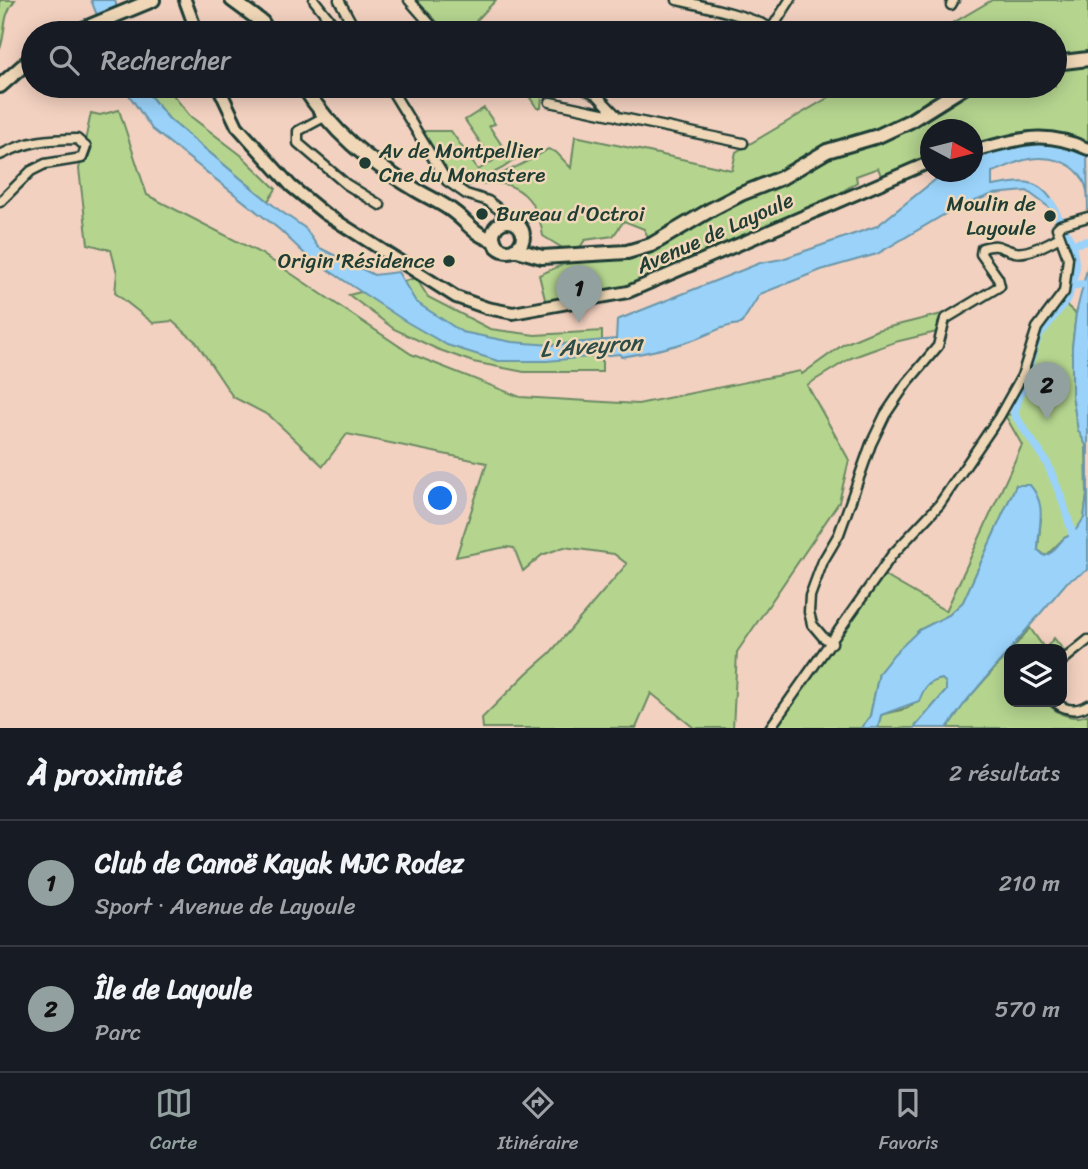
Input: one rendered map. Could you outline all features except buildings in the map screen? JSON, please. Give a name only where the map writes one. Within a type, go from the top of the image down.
[{"type":"main road","points":[[98,21],[153,0]]},
{"type":"main road","points":[[232,0],[261,21]]},
{"type":"main road","points":[[1067,62],[1088,59]]},
{"type":"main road","points":[[0,86],[21,68]]},
{"type":"main road","points":[[311,98],[324,117],[351,145],[373,163],[455,213],[472,231],[488,238],[500,248],[514,249],[531,255],[549,255],[627,252],[651,245],[712,209],[781,178],[827,151],[878,135],[910,121],[947,98]]},
{"type":"main road","points":[[488,238],[498,225],[515,222],[531,245],[549,255]]},
{"type":"main road","points":[[514,249],[521,243],[523,234]]},
{"type":"street","points":[[185,0],[193,21]]},
{"type":"street","points":[[314,0],[331,21]]},
{"type":"street","points":[[339,0],[350,21]]},
{"type":"street","points":[[409,0],[427,21]]},
{"type":"street","points":[[677,0],[716,4],[753,21]]},
{"type":"street","points":[[779,21],[790,0]]},
{"type":"street","name":"Avenue de Layoule","points":[[224,98],[237,126],[291,186],[324,213],[456,297],[487,308],[513,313],[628,292],[920,166]]},
{"type":"street","points":[[396,98],[438,171],[447,181],[466,194],[488,201],[515,222]]},
{"type":"street","points":[[600,98],[618,117]]},
{"type":"street","points":[[550,102],[743,143]]},
{"type":"street","points":[[324,117],[298,131],[298,143],[346,184],[380,205]]},
{"type":"street","points":[[983,148],[1030,136],[1070,141],[1088,149]]},
{"type":"street","points":[[0,155],[39,140],[68,139],[77,139],[84,143],[85,153],[82,158],[45,164],[31,171],[0,202]]},
{"type":"street","points":[[498,225],[499,209]]},
{"type":"street","points":[[770,728],[892,555],[939,505],[990,433],[1022,376],[1037,328],[1064,292],[1068,258],[1057,228],[1087,217]]},
{"type":"street","points":[[832,643],[823,638],[812,624],[809,612],[810,596],[823,561],[839,534],[871,444],[885,415],[906,384],[938,346],[945,319],[1000,286],[998,278],[981,254],[982,248],[996,244],[1021,252],[1060,237]]},
{"type":"street","points":[[1067,657],[1088,640]]},
{"type":"street","points":[[1064,707],[1076,710],[1088,705]]},
{"type":"green space","points":[[0,0],[15,0],[6,18],[0,49]]},
{"type":"green space","points":[[416,0],[496,0],[476,21],[436,21]]},
{"type":"green space","points":[[992,0],[1088,0],[1088,144],[1060,136],[1045,136],[983,149],[983,119],[920,119],[920,162],[882,178],[878,168],[856,176],[857,182],[832,198],[638,285],[546,303],[539,275],[571,261],[636,257],[654,249],[644,229],[624,221],[613,236],[585,240],[578,250],[561,250],[564,249],[543,236],[537,212],[524,195],[506,185],[481,184],[548,149],[556,152],[571,168],[575,136],[732,170],[736,152],[828,98],[1067,98],[1067,21],[956,21]]},
{"type":"green space","points":[[152,98],[176,98],[190,116],[241,155],[276,189],[268,201],[169,119]]},
{"type":"green space","points":[[530,98],[542,98],[541,108],[537,108]]},
{"type":"green space","points":[[484,108],[495,124],[489,126],[505,150],[519,157],[464,188],[445,171],[421,134],[425,131],[451,131],[478,170],[493,161],[465,120]]},
{"type":"green space","points":[[119,110],[147,195],[262,254],[411,354],[520,397],[638,404],[800,371],[802,374],[844,344],[877,330],[942,314],[945,330],[895,342],[851,358],[807,385],[849,460],[839,502],[737,652],[733,728],[694,728],[651,693],[636,728],[483,728],[482,718],[550,653],[627,564],[614,554],[564,547],[542,555],[523,571],[514,548],[506,547],[456,557],[487,463],[347,434],[323,466],[270,416],[233,397],[196,342],[172,321],[153,323],[115,293],[117,273],[111,250],[88,244],[79,169],[91,113],[100,115]]},
{"type":"green space","points":[[416,278],[428,297],[490,329],[535,335],[602,331],[602,372],[524,372],[473,362],[394,329],[349,295]]},
{"type":"green space","points":[[1064,303],[1076,314],[1072,347],[1072,395],[1078,430],[1086,445],[1087,495],[1084,518],[1080,526],[1046,556],[1038,550],[1041,518],[1016,485],[963,602],[949,615],[919,630],[879,673],[870,716],[861,728],[770,728],[880,573],[946,611],[1022,445],[1005,415],[1014,414],[1038,337]]},
{"type":"green space","points":[[1030,628],[1041,644],[1016,644]]},
{"type":"green space","points":[[1004,658],[1004,707],[1051,707],[1067,716],[1088,714],[1088,728],[947,728],[967,700]]},
{"type":"green space","points":[[943,679],[946,691],[914,728],[878,728],[881,715],[909,707],[930,683]]},
{"type":"water","points":[[91,0],[115,0],[120,21],[99,21]]},
{"type":"water","name":"L'Aveyron","points":[[131,98],[152,98],[169,119],[279,210],[305,228],[318,247],[374,275],[398,272],[416,302],[462,332],[512,342],[552,345],[616,339],[617,320],[760,263],[782,259],[877,226],[932,182],[983,182],[983,157],[1008,145],[1038,140],[1060,142],[1087,155],[1088,199],[1083,180],[1069,165],[1039,158],[1018,162],[992,172],[992,186],[1030,183],[1044,190],[1057,208],[1054,211],[1027,191],[993,194],[952,210],[877,254],[821,270],[760,294],[741,324],[676,345],[621,357],[620,354],[547,361],[498,361],[447,345],[405,321],[307,256],[280,230],[152,129]]},
{"type":"water","points":[[1088,265],[1088,570],[1067,582],[1014,644],[1004,644],[1004,656],[947,728],[914,728],[946,691],[946,683],[942,679],[927,686],[919,701],[881,715],[878,728],[861,728],[870,716],[879,673],[894,654],[919,630],[949,615],[963,602],[1016,485],[1030,485],[1039,500],[1041,516],[1038,550],[1045,556],[1064,538],[1073,534],[1084,518],[1087,495],[1086,445],[1078,430],[1072,395],[1072,347],[1076,314]]},
{"type":"waterway","points":[[1051,203],[1072,244],[1076,268],[1068,298],[1038,337],[1014,414],[1047,463],[1062,499],[1075,542]]},
{"type":"waterway","points":[[1072,244],[1088,241]]},
{"type":"waterway","points":[[1072,286],[1082,284]]},
{"type":"place","name":"Av de Montpellier Cne du Monastere","points":[[365,163]]},
{"type":"place","name":"Bureau d'Octroi","points":[[482,214]]},
{"type":"place","name":"Moulin de Layoule","points":[[1050,216]]},
{"type":"place","name":"Origin'Résidence","points":[[449,261]]},
{"type":"place","name":"Club de Canoë Kayak MJC Rodez","points":[[579,323]]},
{"type":"place","name":"Île de Layoule","points":[[1047,420]]}]
